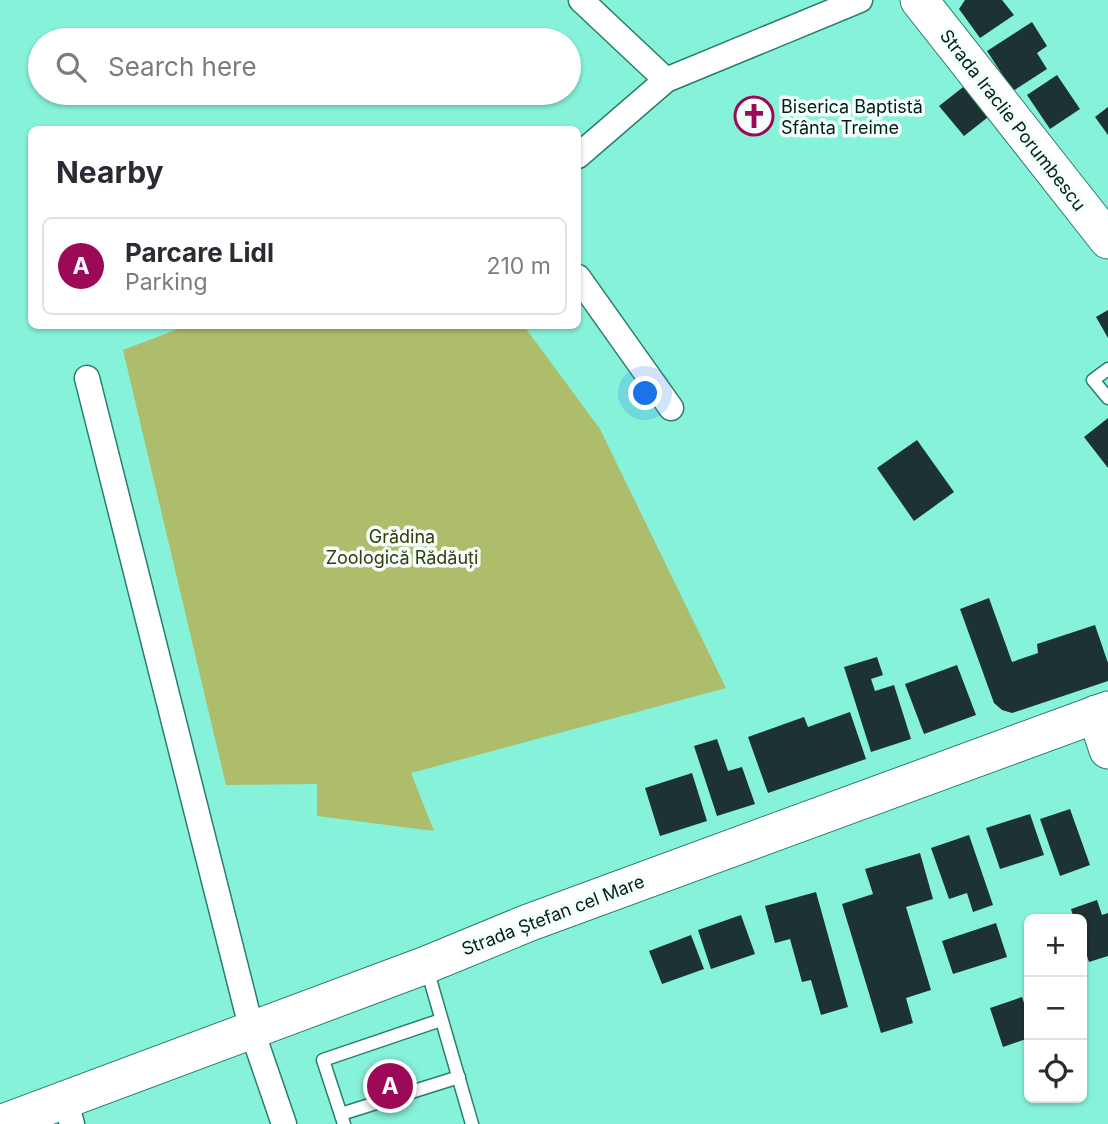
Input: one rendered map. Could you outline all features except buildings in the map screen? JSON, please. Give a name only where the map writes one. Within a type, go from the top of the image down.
[{"type":"main road","name":"Strada Iraclie Porumbescu","points":[[919,0],[1108,240]]},
{"type":"main road","name":"Strada Ștefan cel Mare","points":[[0,1124],[69,1112],[253,1031],[528,923],[1102,712]]},
{"type":"main road","points":[[1102,712],[1108,750]]},
{"type":"street","points":[[581,0],[666,80]]},
{"type":"street","points":[[581,153],[666,80],[860,0]]},
{"type":"street","points":[[581,281],[671,408]]},
{"type":"street","points":[[87,378],[253,1031],[284,1124]]},
{"type":"lane","points":[[1108,369],[1093,380],[1108,398]]},
{"type":"lane","points":[[426,965],[472,1124]]},
{"type":"lane","points":[[441,1020],[323,1060],[343,1119],[459,1077]]},
{"type":"green space","name":"Grădina Zoologică Rădăuți","points":[[178,329],[526,329],[600,429],[726,688],[411,773],[434,831],[317,816],[317,784],[226,785],[123,350]]},
{"type":"place","name":"Biserica Baptistă Sfânta Treime","points":[[754,116]]},
{"type":"place","name":"Parcare Lidl","points":[[390,1086]]}]
